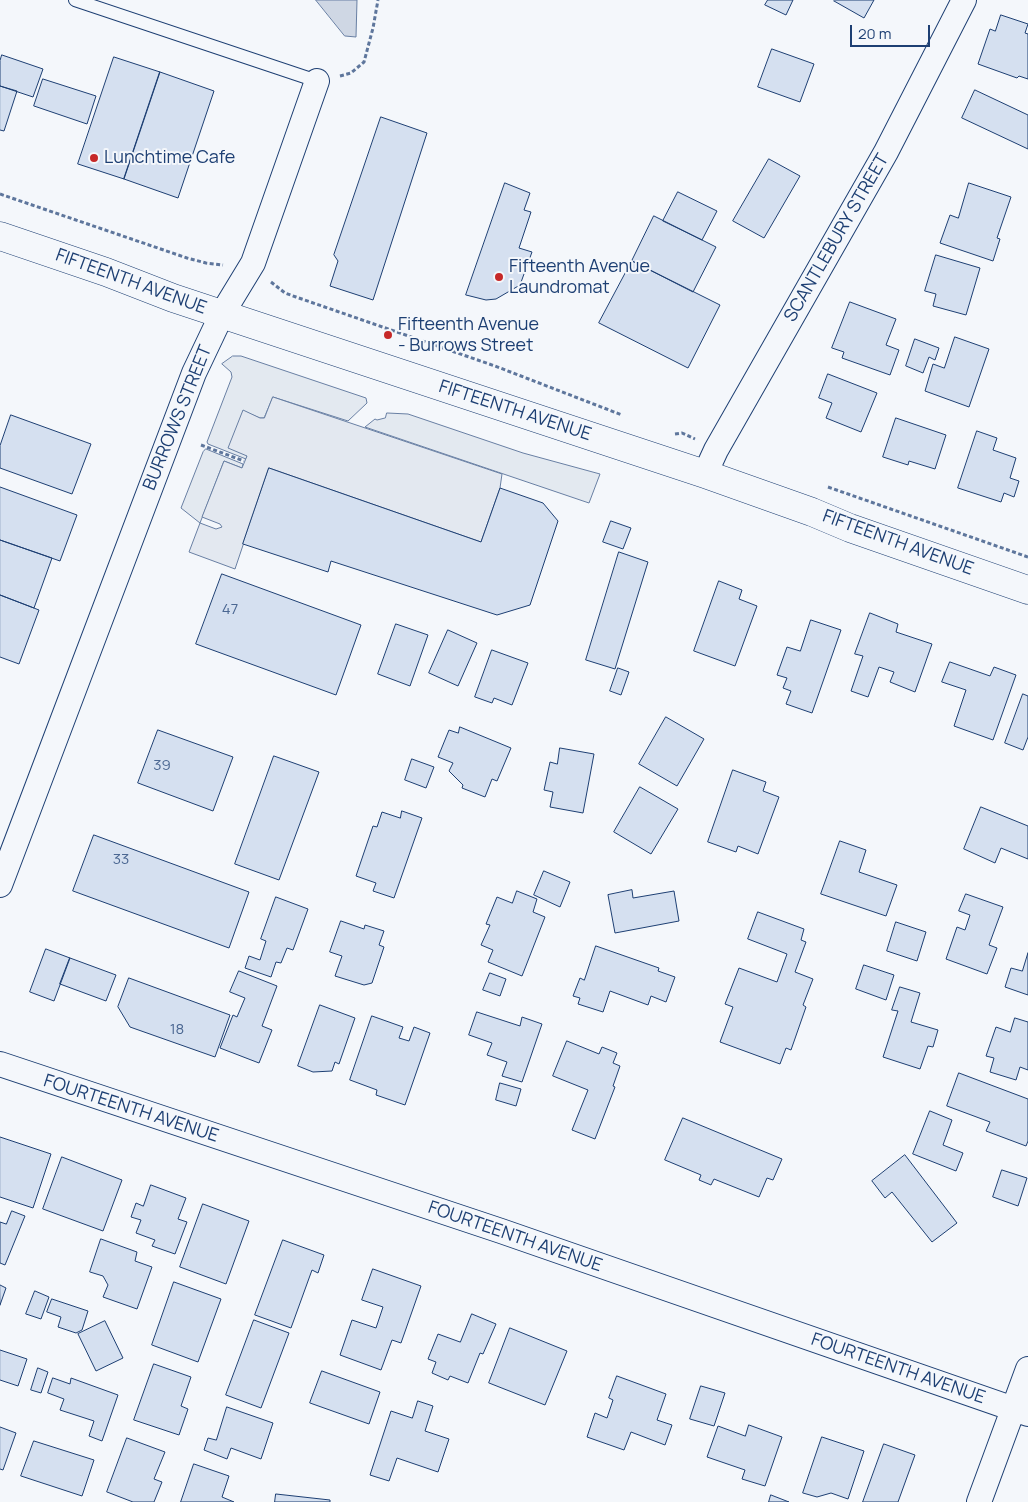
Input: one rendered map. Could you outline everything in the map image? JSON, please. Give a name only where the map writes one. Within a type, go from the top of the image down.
[{"type":"main road","name":"FIFTEENTH AVENUE","points":[[0,236],[222,314],[705,474],[812,512],[850,528],[1028,590]]},
{"type":"street","name":"SCANTLEBURY STREET","points":[[705,474],[716,450],[886,152],[964,0]]},
{"type":"street","name":"BURROWS STREET","points":[[0,885],[190,383],[222,314],[253,263],[317,81]]},
{"type":"street","name":"FOURTEENTH AVENUE","points":[[0,1064],[502,1231],[1020,1412]]},
{"type":"street","points":[[979,1502],[1020,1412],[1028,1369]]},
{"type":"lane","points":[[75,0],[317,81]]},
{"type":"path","points":[[317,81],[350,73],[364,62],[374,28],[378,0]]},
{"type":"path","points":[[0,194],[187,258],[206,263],[219,263]]},
{"type":"path","points":[[270,282],[285,293],[495,366],[628,418]]},
{"type":"path","points":[[673,434],[682,433],[687,436]]},
{"type":"path","points":[[201,445],[244,461]]},
{"type":"path","points":[[826,486],[1028,557]]},
{"type":"shaded area","points":[[316,0],[357,0],[356,37],[345,36]]},
{"type":"shaded area","points":[[233,356],[241,356],[366,398],[367,403],[348,421],[273,397],[264,418],[243,411],[246,459],[207,442],[232,377],[231,372],[222,364]]},
{"type":"shaded area","points":[[273,397],[502,474],[500,488],[481,542],[269,468],[235,569],[189,552],[200,523],[216,529],[222,527],[220,524],[202,517],[224,461],[242,468],[247,456],[228,448],[243,410],[264,418]]},
{"type":"shaded area","points":[[387,413],[408,414],[523,453],[600,474],[589,503],[365,427],[375,419],[385,418]]},
{"type":"shaded area","points":[[206,449],[243,464],[242,468],[224,461],[200,523],[181,508],[203,452]]},
{"type":"building","points":[[768,0],[793,0],[786,15],[765,5]]},
{"type":"building","points":[[835,0],[874,0],[864,18]]},
{"type":"building","points":[[1001,15],[1028,24],[1025,33],[1028,34],[1028,79],[1019,76],[1017,78],[978,64],[990,29],[995,31]]},
{"type":"building","points":[[772,49],[814,64],[800,102],[758,87]]},
{"type":"building","points":[[2,55],[43,69],[33,97],[0,86],[0,61]]},
{"type":"building","points":[[114,57],[160,72],[124,179],[78,164]]},
{"type":"building","points":[[160,72],[214,91],[178,198],[124,179]]},
{"type":"building","points":[[43,79],[96,96],[87,124],[34,106]]},
{"type":"building","points":[[0,86],[17,91],[4,131],[0,130]]},
{"type":"building","points":[[975,90],[1028,115],[1028,149],[962,118]]},
{"type":"building","points":[[381,117],[427,133],[373,300],[330,286],[338,261],[334,255]]},
{"type":"building","points":[[769,159],[800,176],[764,238],[733,221]]},
{"type":"building","points":[[505,183],[530,193],[524,210],[531,212],[519,248],[532,252],[520,285],[496,299],[486,300],[466,295]]},
{"type":"building","points":[[969,183],[1011,197],[997,238],[1000,239],[993,261],[940,243],[950,215],[958,218]]},
{"type":"building","points":[[678,192],[717,211],[702,240],[663,221]]},
{"type":"building","points":[[654,216],[716,247],[693,292],[632,261]]},
{"type":"building","points":[[936,255],[980,268],[966,315],[933,306],[936,294],[925,291]]},
{"type":"building","points":[[632,261],[720,305],[688,368],[599,323]]},
{"type":"building","points":[[850,302],[896,319],[886,345],[899,350],[890,375],[842,358],[844,352],[832,348]]},
{"type":"building","points":[[955,337],[989,349],[969,407],[925,391],[933,364],[944,368]]},
{"type":"building","points":[[915,339],[939,348],[935,360],[929,357],[923,373],[906,366]]},
{"type":"building","points":[[828,374],[877,393],[861,432],[826,418],[832,403],[819,398]]},
{"type":"building","points":[[11,415],[91,444],[72,494],[0,468],[0,446]]},
{"type":"building","points":[[896,418],[946,435],[935,469],[909,461],[908,465],[883,457]]},
{"type":"building","points":[[977,431],[997,438],[993,450],[1016,458],[1010,478],[1019,481],[1014,497],[1004,493],[1001,502],[958,488]]},
{"type":"building","points":[[269,468],[481,542],[500,488],[543,503],[558,521],[530,605],[497,615],[331,561],[328,572],[243,544]]},
{"type":"building","points":[[0,487],[77,515],[60,561],[0,540]]},
{"type":"building","points":[[611,521],[631,528],[623,549],[603,542]]},
{"type":"building","points":[[0,540],[52,558],[34,608],[0,595]]},
{"type":"building","points":[[619,552],[648,562],[615,669],[586,660]]},
{"type":"building","points":[[222,574],[361,625],[336,695],[196,644]]},
{"type":"building","points":[[719,581],[742,590],[739,599],[757,606],[735,666],[694,651]]},
{"type":"building","points":[[0,595],[39,610],[19,664],[0,657]]},
{"type":"building","points":[[870,613],[898,624],[896,632],[932,644],[915,692],[890,682],[894,672],[879,667],[868,697],[851,691],[863,656],[855,654]]},
{"type":"building","points":[[811,620],[841,630],[812,713],[786,704],[791,691],[783,688],[787,678],[777,675],[787,647],[800,651]]},
{"type":"building","points":[[396,624],[428,635],[410,686],[378,674]]},
{"type":"building","points":[[448,630],[477,643],[458,686],[429,673]]},
{"type":"building","points":[[492,650],[528,663],[512,705],[494,698],[492,703],[475,697]]},
{"type":"building","points":[[950,662],[990,676],[994,667],[1016,675],[993,740],[954,726],[966,690],[942,682]]},
{"type":"building","points":[[618,668],[629,672],[621,695],[610,691]]},
{"type":"building","points":[[1023,694],[1028,696],[1028,737],[1023,750],[1005,743]]},
{"type":"building","points":[[666,717],[704,739],[677,786],[639,764]]},
{"type":"building","points":[[460,727],[511,748],[497,781],[492,779],[485,797],[462,788],[463,785],[449,771],[453,763],[438,757],[449,730],[458,733]]},
{"type":"building","points":[[158,730],[233,757],[213,811],[138,783]]},
{"type":"building","points":[[560,748],[594,754],[583,813],[550,807],[553,792],[544,790],[550,762],[557,764]]},
{"type":"building","points":[[274,756],[319,772],[279,880],[235,864]]},
{"type":"building","points":[[412,759],[434,767],[426,788],[405,780]]},
{"type":"building","points":[[733,770],[766,782],[763,791],[779,797],[758,854],[738,846],[736,852],[708,842]]},
{"type":"building","points":[[640,787],[678,809],[651,854],[614,832]]},
{"type":"building","points":[[981,807],[1028,826],[1028,859],[1001,848],[995,863],[964,849]]},
{"type":"building","points":[[402,811],[422,818],[394,898],[373,891],[376,883],[356,876],[373,826],[377,827],[382,812],[400,818]]},
{"type":"building","points":[[94,835],[249,892],[229,948],[73,891]]},
{"type":"building","points":[[840,841],[866,850],[859,872],[897,885],[886,916],[821,894]]},
{"type":"building","points":[[544,871],[570,882],[560,907],[534,895]]},
{"type":"building","points":[[632,890],[633,898],[674,891],[679,921],[615,933],[608,895]]},
{"type":"building","points":[[517,891],[537,899],[533,912],[545,917],[522,976],[488,962],[493,950],[481,945],[490,925],[486,924],[497,897],[512,903]]},
{"type":"building","points":[[966,894],[1003,907],[989,945],[997,948],[987,974],[946,959],[957,927],[965,930],[970,915],[959,911]]},
{"type":"building","points":[[276,897],[308,909],[293,950],[287,948],[281,963],[276,962],[271,977],[245,968],[249,956],[260,960],[266,941],[261,939]]},
{"type":"building","points":[[758,912],[804,929],[801,940],[806,942],[795,972],[813,979],[803,1005],[806,1007],[791,1050],[786,1048],[780,1064],[720,1042],[733,1007],[725,1004],[739,968],[777,982],[787,954],[748,939]]},
{"type":"building","points":[[341,921],[364,929],[365,925],[384,931],[379,945],[384,947],[372,983],[364,985],[335,976],[342,956],[330,952]]},
{"type":"building","points":[[896,922],[926,932],[917,961],[887,951]]},
{"type":"building","points":[[596,946],[659,968],[658,971],[675,977],[666,1002],[651,996],[648,1005],[610,991],[603,1012],[578,1004],[580,998],[573,996],[580,978],[584,980]]},
{"type":"building","points":[[46,949],[70,958],[54,1001],[30,992]]},
{"type":"building","points":[[1028,953],[1028,995],[1005,987],[1011,968],[1022,971]]},
{"type":"building","points":[[70,958],[116,975],[106,1001],[60,984]]},
{"type":"building","points":[[864,965],[894,975],[886,1000],[856,989]]},
{"type":"building","points":[[239,971],[277,986],[262,1026],[272,1030],[259,1063],[220,1048],[233,1015],[237,1017],[245,998],[230,992]]},
{"type":"building","points":[[490,973],[506,979],[500,996],[483,990]]},
{"type":"building","points":[[129,978],[230,1015],[215,1057],[130,1027],[118,1007]]},
{"type":"building","points":[[900,987],[920,993],[911,1022],[938,1030],[933,1047],[928,1046],[920,1069],[883,1057],[898,1011],[892,1010]]},
{"type":"building","points":[[320,1005],[355,1018],[339,1064],[335,1062],[332,1071],[313,1072],[298,1066]]},
{"type":"building","points":[[477,1012],[520,1026],[522,1017],[542,1024],[522,1082],[502,1076],[507,1062],[487,1055],[492,1043],[469,1035]]},
{"type":"building","points":[[372,1016],[403,1027],[399,1038],[409,1041],[414,1027],[430,1033],[405,1105],[376,1095],[377,1090],[350,1080]]},
{"type":"building","points":[[1015,1018],[1028,1022],[1028,1070],[1020,1067],[1016,1080],[990,1072],[994,1058],[986,1056],[996,1027],[1010,1032]]},
{"type":"building","points":[[567,1041],[599,1054],[602,1047],[617,1053],[613,1063],[620,1066],[613,1086],[615,1087],[595,1139],[572,1130],[588,1090],[553,1076]]},
{"type":"building","points":[[959,1073],[1028,1099],[1028,1141],[1026,1146],[986,1131],[990,1122],[947,1106]]},
{"type":"building","points":[[500,1083],[521,1089],[516,1106],[496,1100]]},
{"type":"building","points":[[930,1111],[952,1120],[943,1145],[963,1153],[956,1171],[913,1154]]},
{"type":"building","points":[[683,1118],[782,1159],[773,1180],[767,1178],[759,1197],[714,1179],[711,1185],[699,1180],[701,1175],[665,1160]]},
{"type":"building","points":[[0,1137],[51,1154],[33,1208],[0,1197]]},
{"type":"building","points":[[905,1155],[957,1223],[932,1242],[892,1192],[885,1198],[872,1181]]},
{"type":"building","points":[[62,1157],[122,1180],[103,1231],[43,1209]]},
{"type":"building","points":[[1002,1170],[1027,1178],[1018,1206],[993,1197]]},
{"type":"building","points":[[151,1185],[186,1198],[178,1219],[187,1222],[175,1254],[152,1246],[155,1240],[136,1233],[141,1220],[131,1217],[136,1203],[143,1206]]},
{"type":"building","points":[[203,1204],[249,1221],[226,1284],[180,1267]]},
{"type":"building","points":[[12,1211],[25,1216],[5,1265],[0,1263],[0,1222],[6,1224]]},
{"type":"building","points":[[101,1239],[137,1252],[135,1261],[152,1267],[137,1309],[103,1297],[108,1285],[103,1276],[90,1272]]},
{"type":"building","points":[[283,1240],[324,1255],[318,1273],[312,1270],[291,1328],[255,1315]]},
{"type":"building","points":[[373,1269],[421,1286],[401,1343],[392,1340],[381,1370],[340,1355],[352,1320],[376,1328],[383,1307],[362,1300]]},
{"type":"building","points":[[174,1282],[221,1299],[198,1362],[152,1345]]},
{"type":"building","points":[[0,1285],[6,1288],[0,1305]]},
{"type":"building","points":[[35,1291],[49,1297],[41,1319],[26,1314]]},
{"type":"building","points":[[52,1299],[88,1311],[82,1330],[76,1333],[58,1327],[61,1317],[47,1312]]},
{"type":"building","points":[[472,1314],[496,1324],[483,1354],[480,1353],[468,1383],[450,1376],[448,1380],[432,1373],[436,1362],[428,1359],[438,1334],[460,1342]]},
{"type":"building","points":[[254,1320],[289,1333],[261,1408],[226,1395]]},
{"type":"building","points":[[105,1321],[123,1358],[96,1371],[78,1334]]},
{"type":"building","points":[[510,1328],[567,1351],[545,1405],[489,1383]]},
{"type":"building","points":[[0,1350],[27,1359],[18,1386],[0,1380]]},
{"type":"building","points":[[154,1364],[191,1377],[181,1406],[188,1409],[179,1435],[134,1420]]},
{"type":"building","points":[[38,1368],[48,1372],[41,1393],[31,1390]]},
{"type":"building","points":[[322,1371],[380,1392],[369,1424],[310,1403]]},
{"type":"building","points":[[617,1376],[666,1394],[657,1420],[672,1425],[665,1445],[631,1432],[624,1450],[587,1437],[595,1413],[607,1418],[613,1400],[609,1398]]},
{"type":"building","points":[[53,1378],[70,1384],[71,1378],[118,1395],[102,1441],[89,1436],[94,1421],[60,1410],[64,1399],[48,1393]]},
{"type":"building","points":[[701,1386],[725,1393],[714,1426],[690,1419]]},
{"type":"building","points":[[418,1401],[433,1406],[425,1431],[449,1439],[438,1472],[397,1458],[389,1481],[370,1475],[391,1411],[412,1418]]},
{"type":"building","points":[[227,1407],[273,1423],[261,1459],[231,1448],[227,1459],[204,1450],[208,1438],[216,1440]]},
{"type":"building","points":[[749,1425],[782,1437],[765,1486],[742,1479],[745,1470],[707,1457],[718,1426],[745,1436]]},
{"type":"building","points":[[0,1427],[16,1433],[3,1470],[0,1469]]},
{"type":"building","points":[[822,1437],[864,1451],[848,1499],[831,1493],[817,1497],[803,1493]]},
{"type":"building","points":[[127,1438],[165,1452],[154,1479],[162,1482],[154,1502],[133,1502],[107,1492]]},
{"type":"building","points":[[34,1441],[94,1460],[82,1496],[21,1476]]},
{"type":"building","points":[[884,1444],[915,1455],[898,1502],[863,1502]]},
{"type":"building","points":[[194,1464],[229,1476],[222,1497],[234,1502],[181,1502]]},
{"type":"building","points":[[276,1494],[330,1500],[330,1502],[275,1502]]},
{"type":"building","points":[[771,1495],[789,1502],[769,1502]]},
{"type":"place","name":"Lunchtime Cafe","points":[[94,158]]},
{"type":"place","name":"Fifteenth Avenue Laundromat","points":[[499,277]]},
{"type":"place","name":"Fifteenth Avenue - Burrows Street","points":[[388,335]]}]
